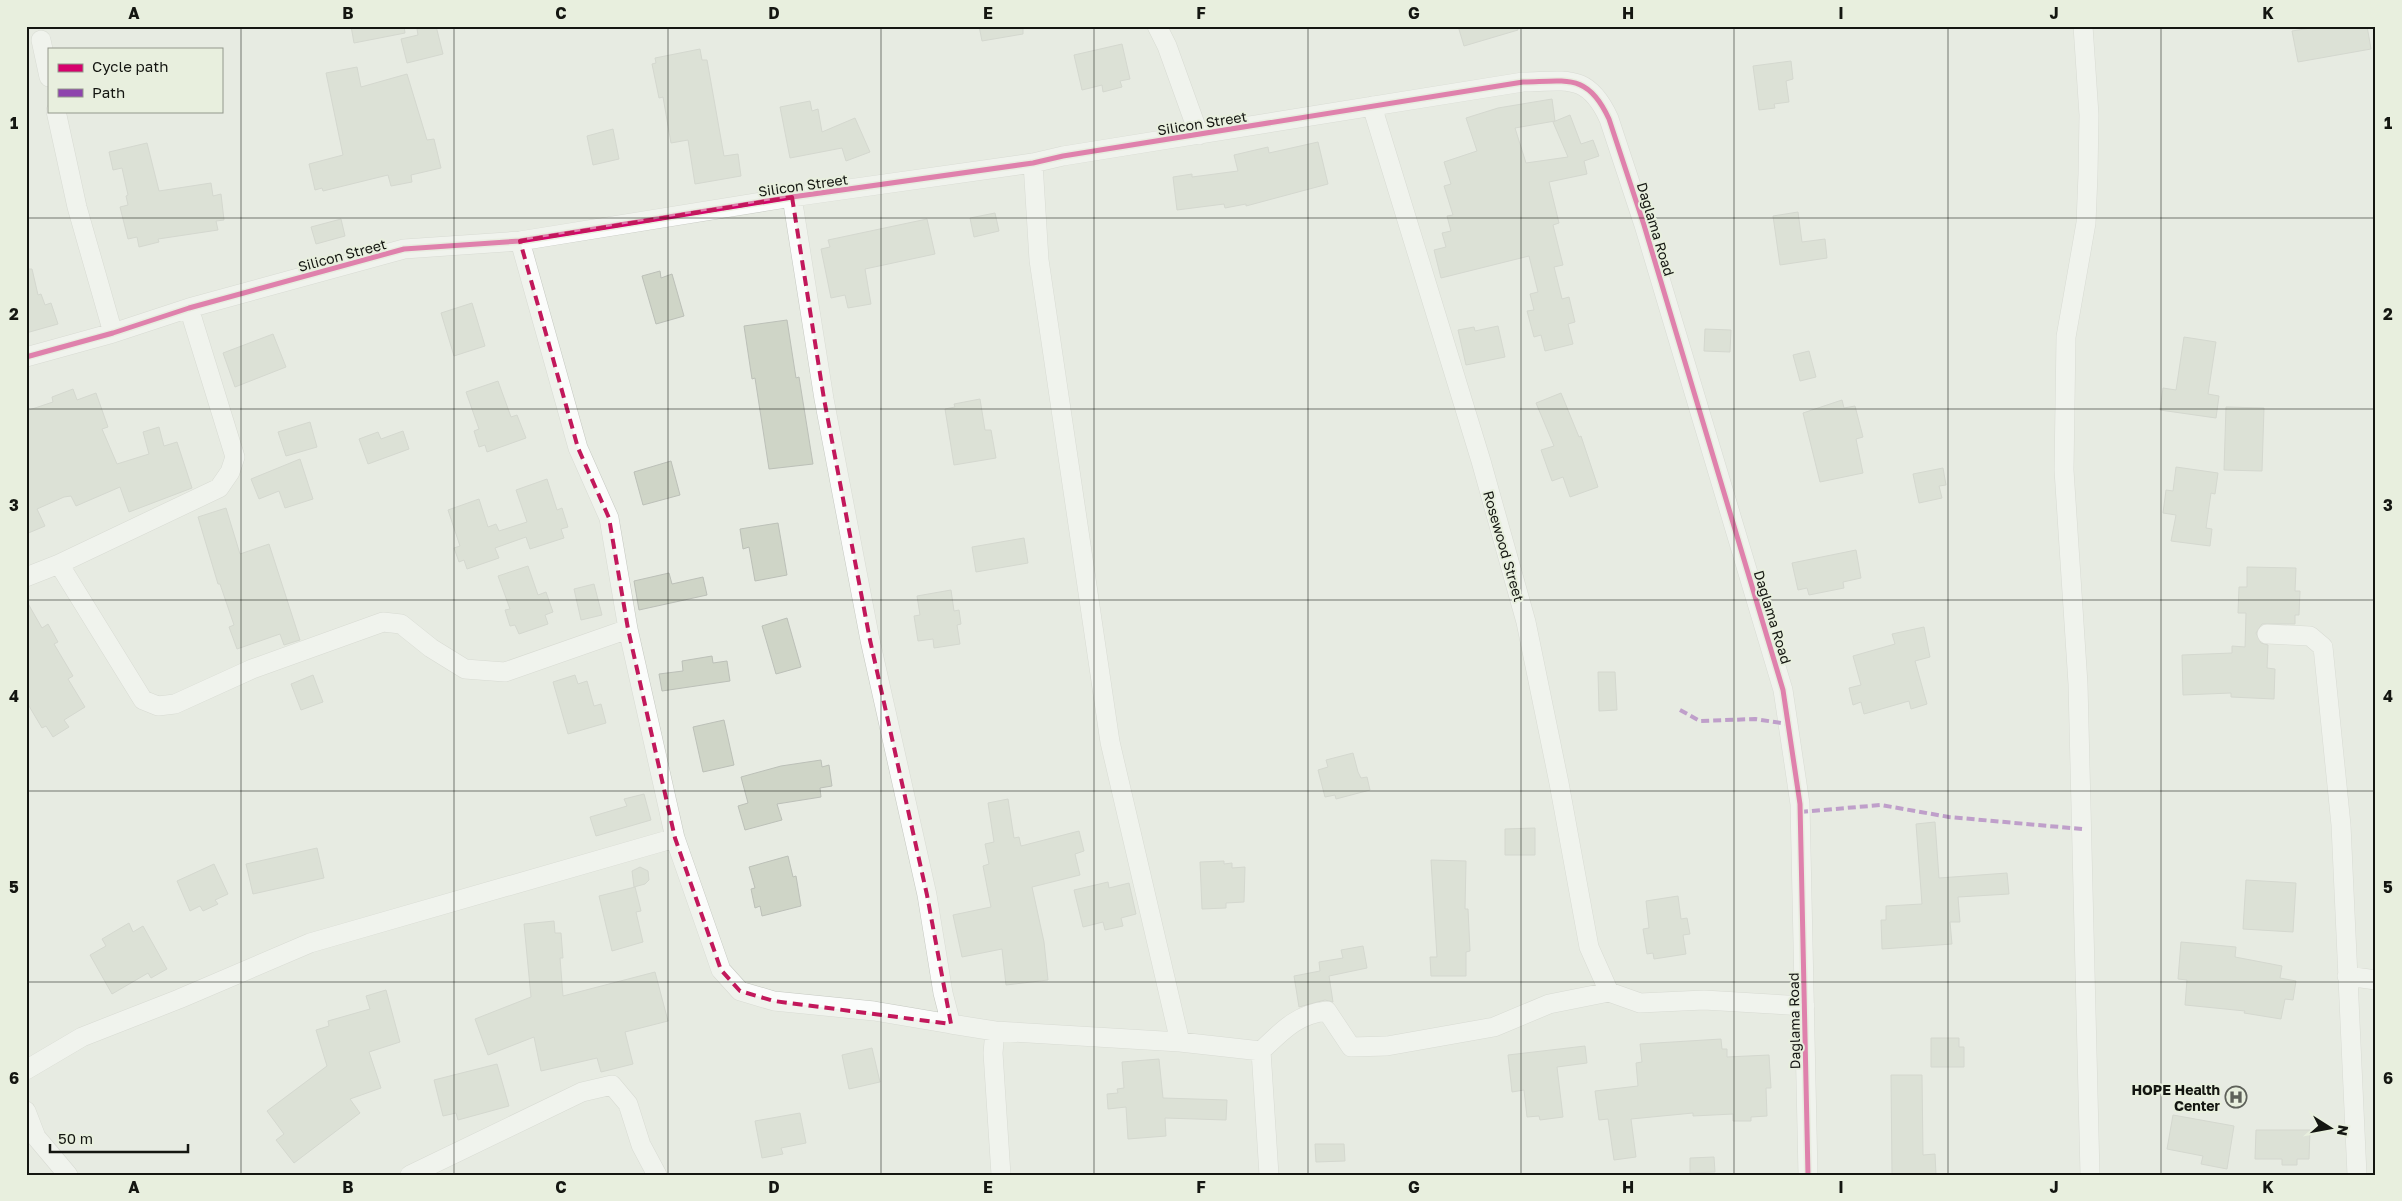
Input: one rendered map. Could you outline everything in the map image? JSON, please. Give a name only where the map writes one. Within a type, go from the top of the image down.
[{"type":"street","points":[[1157,26],[1167,46],[1199,135]]},
{"type":"street","points":[[2083,26],[2089,115],[2086,224],[2066,337],[2064,470],[2078,684],[2090,1175]]},
{"type":"street","points":[[41,40],[48,72]]},
{"type":"street","name":"Silicon Street","points":[[26,357],[189,308],[404,250],[520,241],[792,197],[1033,163],[1063,156],[1523,82],[1568,81],[1591,89]]},
{"type":"street","name":"Daglama Road","points":[[1591,89],[1602,104],[1609,119],[1644,225],[1783,690],[1800,804],[1808,1175]]},
{"type":"street","name":"Rosewood Street","points":[[1372,106],[1481,461],[1526,622],[1559,783],[1589,948],[1609,992]]},
{"type":"street","points":[[56,112],[77,207],[114,332]]},
{"type":"street","points":[[1033,163],[1040,260],[1110,742],[1180,1042]]},
{"type":"street","points":[[792,197],[824,399],[870,640],[928,895],[943,993],[951,1024]]},
{"type":"street","points":[[520,241],[578,448],[609,518],[628,629],[675,838],[721,970],[740,991],[774,1001],[874,1011],[995,1030],[1180,1042],[1261,1051],[1289,1025],[1310,1012],[1327,1011],[1351,1047],[1387,1046],[1494,1027],[1549,1004],[1609,992],[1640,1003],[1704,1000],[1805,1006]]},
{"type":"street","points":[[26,577],[59,564],[219,488],[230,472],[235,457],[189,308]]},
{"type":"street","points":[[59,564],[143,700],[158,706],[175,704],[252,669],[383,622],[401,624],[431,648],[464,669],[505,672],[628,629]]},
{"type":"street","points":[[2267,634],[2310,636],[2323,647],[2340,825],[2357,1175]]},
{"type":"street","points":[[26,1070],[82,1037],[310,943],[675,838]]},
{"type":"street","points":[[2347,976],[2376,980]]},
{"type":"street","points":[[995,1030],[993,1053],[1002,1175]]},
{"type":"street","points":[[1261,1051],[1269,1175]]},
{"type":"street","points":[[410,1175],[582,1092],[612,1084],[628,1104],[641,1145],[656,1175]]},
{"type":"street","points":[[26,1111],[36,1137],[68,1175]]},
{"type":"highlighted area","points":[[792,197],[824,399],[870,640],[927,895],[951,1024],[774,1001],[740,991],[721,970],[675,838],[628,629],[609,518],[578,448],[520,241]]},
{"type":"building","points":[[351,26],[404,26],[405,33],[354,43]]},
{"type":"building","points":[[436,26],[443,54],[407,63],[401,39],[418,35],[417,29]]},
{"type":"building","points":[[979,26],[1023,26],[1023,34],[982,41]]},
{"type":"building","points":[[1458,26],[1517,26],[1518,30],[1464,46]]},
{"type":"building","points":[[2323,26],[2367,26],[2371,49],[2298,62],[2292,31]]},
{"type":"building","points":[[1122,44],[1130,79],[1120,81],[1122,87],[1103,92],[1102,85],[1082,90],[1074,55]]},
{"type":"building","points":[[700,49],[702,60],[707,60],[724,156],[738,154],[741,176],[695,184],[688,140],[671,143],[663,97],[659,98],[652,64],[656,63],[655,58]]},
{"type":"building","points":[[1791,61],[1793,79],[1786,81],[1789,102],[1774,104],[1775,108],[1759,110],[1753,66]]},
{"type":"building","points":[[357,67],[361,87],[407,74],[427,140],[434,139],[441,168],[411,175],[412,182],[391,186],[388,175],[323,191],[322,188],[315,190],[309,164],[343,155],[326,73]]},
{"type":"building","points":[[1552,99],[1555,121],[1515,128],[1526,163],[1568,157],[1553,122],[1570,115],[1581,144],[1593,140],[1599,156],[1584,161],[1587,174],[1549,182],[1559,223],[1553,225],[1563,265],[1554,267],[1562,299],[1569,297],[1575,322],[1568,324],[1573,344],[1545,351],[1541,335],[1534,337],[1527,311],[1534,310],[1530,294],[1538,292],[1529,256],[1441,278],[1434,250],[1446,247],[1442,233],[1451,231],[1447,216],[1453,215],[1444,186],[1451,184],[1444,162],[1477,151],[1466,118],[1498,108]]},
{"type":"building","points":[[810,101],[812,111],[818,109],[822,132],[855,118],[870,152],[846,161],[842,148],[790,158],[780,107]]},
{"type":"building","points":[[613,129],[619,159],[593,165],[587,136]]},
{"type":"building","points":[[1318,142],[1328,184],[1246,206],[1246,204],[1225,208],[1224,204],[1177,210],[1173,177],[1192,174],[1192,177],[1238,171],[1234,155],[1268,147],[1269,153]]},
{"type":"building","points":[[147,143],[159,191],[211,183],[213,196],[221,194],[224,220],[216,221],[218,230],[158,239],[159,242],[139,247],[137,237],[128,239],[120,207],[128,205],[126,196],[128,195],[122,168],[113,170],[109,152]]},
{"type":"building","points":[[1798,212],[1802,242],[1825,239],[1827,258],[1780,265],[1773,216]]},
{"type":"building","points":[[995,213],[999,231],[974,237],[970,218]]},
{"type":"building","points":[[341,219],[345,236],[316,244],[311,227]]},
{"type":"building","points":[[927,219],[935,254],[865,269],[871,304],[848,308],[845,295],[831,298],[821,249],[830,247],[828,240]]},
{"type":"building","points":[[26,269],[32,269],[38,295],[41,294],[45,305],[51,303],[58,324],[26,333]]},
{"type":"building","points":[[660,271],[661,278],[672,274],[684,316],[656,324],[642,276]]},
{"type":"building","points":[[472,303],[485,346],[454,356],[441,313]]},
{"type":"building","points":[[787,320],[796,378],[799,377],[813,464],[769,469],[755,378],[752,379],[744,326]]},
{"type":"building","points":[[1498,326],[1505,357],[1466,365],[1458,330],[1474,327],[1475,331]]},
{"type":"building","points":[[1705,329],[1731,330],[1730,352],[1704,351]]},
{"type":"building","points":[[273,334],[286,367],[235,387],[223,353]]},
{"type":"building","points":[[2184,337],[2216,342],[2208,394],[2219,396],[2216,418],[2160,410],[2163,388],[2176,390]]},
{"type":"building","points":[[1809,351],[1816,377],[1800,381],[1793,355]]},
{"type":"building","points":[[498,381],[511,417],[517,415],[526,438],[487,452],[485,445],[479,447],[474,431],[479,429],[466,392]]},
{"type":"building","points":[[73,389],[77,400],[96,393],[108,427],[102,429],[117,464],[149,454],[143,432],[159,427],[164,446],[177,442],[192,488],[129,512],[120,487],[76,506],[71,496],[64,497],[37,509],[45,526],[26,534],[26,411],[53,402],[52,397]]},
{"type":"building","points":[[1561,393],[1579,437],[1581,436],[1598,487],[1570,497],[1563,477],[1552,481],[1541,450],[1554,446],[1536,403]]},
{"type":"building","points":[[980,399],[985,430],[991,430],[996,458],[954,465],[945,409],[955,407],[954,404]]},
{"type":"building","points":[[1842,400],[1844,408],[1855,406],[1863,437],[1856,439],[1863,473],[1820,482],[1803,413]]},
{"type":"building","points":[[2226,407],[2264,408],[2262,471],[2224,470]]},
{"type":"building","points":[[310,422],[317,447],[286,456],[278,432]]},
{"type":"building","points":[[403,431],[409,449],[368,464],[359,439],[378,432],[381,439]]},
{"type":"building","points":[[300,459],[313,499],[285,508],[279,491],[259,499],[251,479]]},
{"type":"building","points":[[671,461],[680,495],[643,505],[634,472]]},
{"type":"building","points":[[2176,467],[2218,473],[2215,494],[2211,493],[2206,528],[2212,529],[2210,546],[2171,541],[2176,515],[2163,513],[2166,490],[2173,491]]},
{"type":"building","points":[[1943,468],[1946,485],[1939,486],[1942,498],[1919,503],[1913,474]]},
{"type":"building","points":[[547,479],[557,510],[562,508],[568,527],[561,529],[564,538],[530,549],[526,537],[495,548],[499,558],[467,569],[464,560],[459,562],[454,548],[460,546],[448,510],[479,499],[488,527],[496,524],[499,531],[527,522],[516,490]]},
{"type":"building","points":[[226,508],[240,554],[269,544],[300,640],[284,645],[280,634],[237,649],[229,627],[234,625],[220,584],[218,584],[198,517]]},
{"type":"building","points":[[778,523],[787,575],[755,581],[749,547],[743,549],[740,529]]},
{"type":"building","points":[[1024,538],[1028,563],[976,572],[972,547]]},
{"type":"building","points":[[1856,550],[1861,578],[1843,582],[1844,588],[1809,595],[1807,588],[1798,590],[1792,563]]},
{"type":"building","points":[[528,566],[538,595],[546,592],[553,612],[545,615],[548,624],[519,634],[515,625],[510,626],[505,610],[510,609],[498,576]]},
{"type":"building","points":[[2247,567],[2296,568],[2295,591],[2300,591],[2299,615],[2295,615],[2295,624],[2262,624],[2256,633],[2261,643],[2268,645],[2267,668],[2275,669],[2274,699],[2231,697],[2231,693],[2183,695],[2182,655],[2232,653],[2232,646],[2245,647],[2246,613],[2238,613],[2239,587],[2247,587]]},
{"type":"building","points":[[669,573],[672,584],[703,577],[707,595],[639,610],[634,581]]},
{"type":"building","points":[[594,584],[602,615],[581,620],[574,589]]},
{"type":"building","points":[[951,590],[954,611],[959,610],[961,624],[957,625],[960,644],[934,648],[933,639],[918,641],[914,616],[920,615],[917,596]]},
{"type":"building","points":[[26,600],[42,628],[48,624],[58,642],[54,644],[73,676],[68,679],[85,707],[64,720],[69,727],[53,737],[46,726],[42,728],[26,701]]},
{"type":"building","points":[[787,618],[801,667],[776,674],[762,626]]},
{"type":"building","points":[[1924,627],[1930,657],[1915,661],[1927,704],[1911,709],[1909,701],[1864,714],[1861,702],[1853,705],[1849,688],[1861,685],[1853,656],[1895,644],[1892,634]]},
{"type":"building","points":[[712,656],[713,663],[727,661],[730,681],[662,691],[659,674],[683,671],[682,661]]},
{"type":"building","points":[[1598,672],[1615,672],[1617,710],[1599,711]]},
{"type":"building","points":[[313,675],[323,702],[301,710],[291,684]]},
{"type":"building","points":[[575,675],[578,684],[587,681],[594,706],[601,704],[606,723],[568,734],[553,682]]},
{"type":"building","points":[[724,720],[734,765],[703,772],[693,727]]},
{"type":"building","points":[[1353,753],[1358,772],[1361,778],[1367,777],[1370,790],[1336,799],[1335,795],[1325,797],[1318,770],[1328,767],[1326,760]]},
{"type":"building","points":[[821,760],[822,767],[829,765],[832,786],[820,788],[821,797],[777,804],[782,820],[745,830],[738,806],[748,803],[741,777],[781,766]]},
{"type":"building","points":[[644,794],[651,820],[596,836],[590,817],[627,806],[624,799]]},
{"type":"building","points":[[1008,799],[1014,838],[1019,837],[1021,846],[1079,831],[1084,851],[1075,854],[1080,875],[1032,887],[1044,942],[1048,980],[1006,985],[1002,949],[962,957],[953,915],[991,907],[983,866],[989,864],[985,844],[994,842],[988,803]]},
{"type":"building","points":[[1935,822],[1939,878],[2007,873],[2009,894],[1958,897],[1960,922],[1950,922],[1952,944],[1882,949],[1881,920],[1886,920],[1886,906],[1922,904],[1916,824]]},
{"type":"building","points":[[1535,828],[1535,855],[1505,855],[1505,829]]},
{"type":"building","points":[[317,848],[324,878],[253,894],[246,864]]},
{"type":"building","points":[[788,856],[793,877],[796,876],[801,906],[762,916],[760,906],[755,908],[751,889],[755,888],[749,867]]},
{"type":"building","points":[[1431,860],[1466,861],[1465,909],[1468,909],[1470,951],[1466,952],[1466,976],[1431,976],[1430,957],[1437,957]]},
{"type":"building","points":[[1224,861],[1224,864],[1232,863],[1232,868],[1245,867],[1244,902],[1226,903],[1226,908],[1202,909],[1200,862]]},
{"type":"building","points":[[214,864],[228,894],[215,900],[218,904],[203,911],[200,906],[190,911],[177,881]]},
{"type":"building","points":[[640,867],[648,871],[649,880],[645,884],[634,887],[632,871]]},
{"type":"building","points":[[2246,880],[2296,883],[2293,932],[2243,929]]},
{"type":"building","points":[[1108,882],[1109,888],[1129,883],[1136,914],[1121,918],[1123,926],[1105,930],[1103,922],[1083,927],[1074,890]]},
{"type":"building","points":[[635,887],[641,911],[636,912],[643,942],[612,951],[599,896]]},
{"type":"building","points":[[1678,896],[1681,919],[1687,918],[1690,934],[1683,935],[1686,954],[1654,959],[1653,953],[1647,954],[1643,929],[1649,928],[1646,901]]},
{"type":"building","points":[[554,921],[555,933],[561,933],[563,958],[560,958],[563,996],[655,972],[668,1021],[625,1032],[633,1064],[601,1072],[597,1058],[541,1071],[534,1037],[488,1055],[475,1019],[531,997],[524,924]]},
{"type":"building","points":[[129,923],[133,932],[143,926],[167,969],[151,978],[148,973],[112,994],[90,955],[106,946],[102,939]]},
{"type":"building","points":[[2181,942],[2236,947],[2235,957],[2282,966],[2280,978],[2296,981],[2293,1000],[2285,999],[2281,1019],[2244,1013],[2245,1011],[2185,1005],[2187,980],[2178,979]]},
{"type":"building","points":[[1363,946],[1367,968],[1329,976],[1333,1002],[1325,1000],[1299,1007],[1294,976],[1320,971],[1319,962],[1343,958],[1341,950]]},
{"type":"building","points":[[386,990],[400,1042],[369,1052],[381,1088],[350,1099],[360,1113],[294,1163],[276,1140],[284,1134],[267,1111],[327,1066],[316,1030],[329,1026],[328,1021],[370,1009],[366,996]]},
{"type":"building","points":[[1931,1038],[1959,1038],[1959,1047],[1964,1047],[1964,1067],[1931,1067]]},
{"type":"building","points":[[1721,1039],[1722,1049],[1727,1049],[1727,1057],[1769,1055],[1771,1088],[1766,1088],[1767,1116],[1751,1117],[1751,1121],[1733,1121],[1733,1114],[1693,1116],[1693,1113],[1631,1119],[1636,1157],[1614,1160],[1608,1119],[1599,1120],[1595,1091],[1638,1086],[1636,1063],[1642,1062],[1640,1044]]},
{"type":"building","points":[[1585,1046],[1587,1063],[1557,1067],[1563,1117],[1540,1120],[1539,1116],[1527,1117],[1524,1090],[1512,1092],[1508,1055]]},
{"type":"building","points":[[872,1048],[880,1082],[849,1089],[842,1055]]},
{"type":"building","points":[[1159,1059],[1163,1098],[1227,1100],[1226,1120],[1165,1118],[1166,1136],[1128,1139],[1126,1107],[1108,1109],[1107,1094],[1118,1093],[1117,1089],[1124,1088],[1122,1062]]},
{"type":"building","points":[[497,1064],[509,1106],[458,1120],[456,1113],[443,1116],[434,1080]]},
{"type":"building","points":[[1891,1075],[1922,1075],[1923,1155],[1935,1154],[1936,1175],[1892,1175]]},
{"type":"building","points":[[800,1113],[806,1143],[781,1148],[783,1154],[762,1158],[755,1121]]},
{"type":"building","points":[[2173,1115],[2234,1126],[2227,1169],[2201,1164],[2203,1156],[2167,1149]]},
{"type":"building","points":[[2256,1130],[2310,1130],[2309,1159],[2297,1159],[2297,1165],[2282,1165],[2282,1159],[2255,1159]]},
{"type":"building","points":[[1315,1144],[1344,1144],[1345,1161],[1316,1162]]},
{"type":"building","points":[[1714,1157],[1715,1172],[1690,1173],[1690,1158]]},
{"type":"marked path","points":[[1680,710],[1700,721],[1755,719],[1788,724]]},
{"type":"marked path","points":[[1800,812],[1881,805],[1949,817],[2082,829]]},
{"type":"cycle path","points":[[26,357],[113,333],[189,308],[404,249],[520,241],[792,197],[1033,163],[1063,156],[1523,82],[1564,81],[1584,87],[1601,104],[1609,119],[1644,225],[1783,690],[1800,804],[1808,1175]]},
{"type":"place","name":"HOPE Health Center","points":[[2236,1097]]}]
